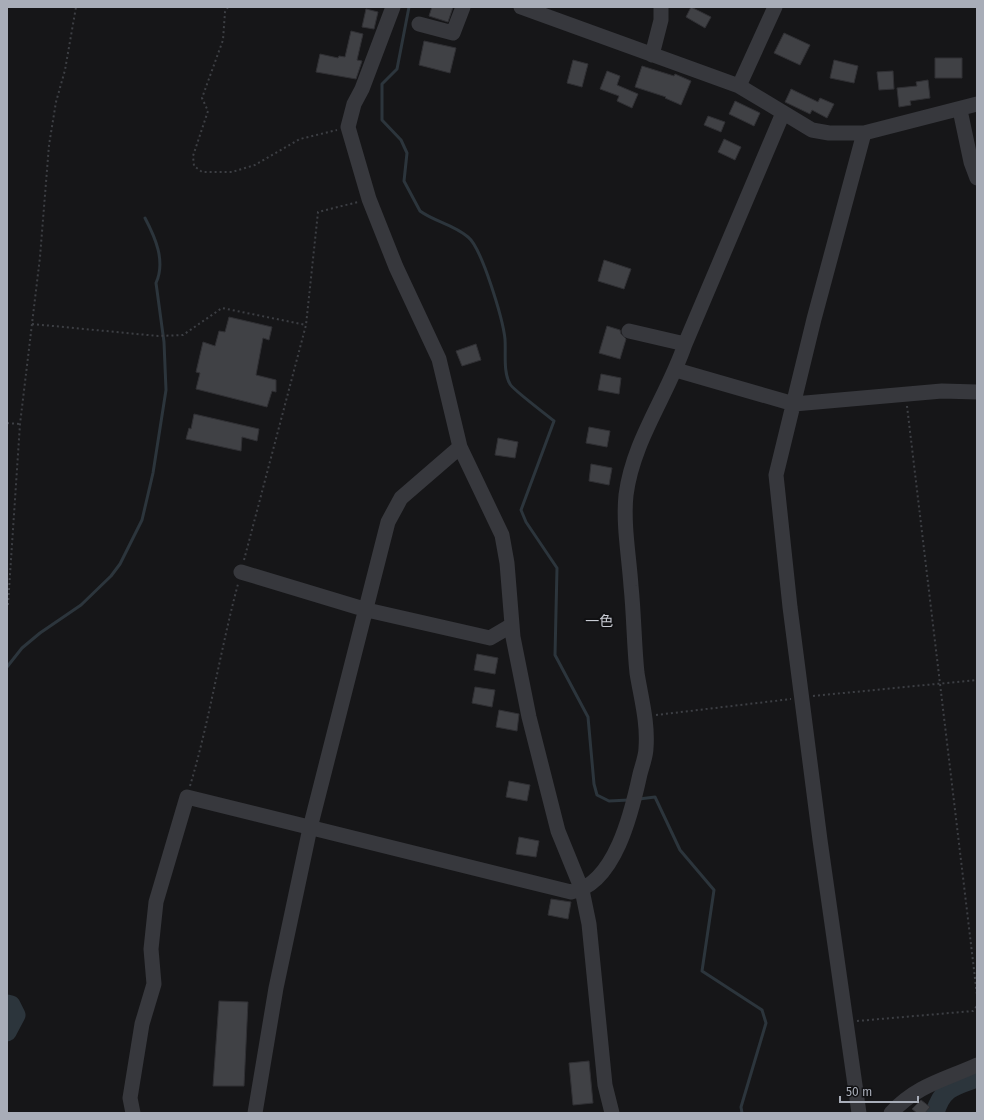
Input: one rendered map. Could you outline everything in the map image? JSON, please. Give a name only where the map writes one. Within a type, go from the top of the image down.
[{"type":"street","points":[[393,7],[362,89],[354,104],[348,127],[369,199],[396,267],[439,359],[460,447],[502,535],[507,563],[512,625],[526,702],[558,831],[582,890],[589,924],[605,1085],[612,1113]]},
{"type":"street","points":[[419,24],[453,33],[463,7]]},
{"type":"street","points":[[521,7],[739,86],[812,130],[828,133],[864,133],[960,110],[977,104]]},
{"type":"street","points":[[652,55],[660,20],[661,7]]},
{"type":"street","points":[[739,86],[775,7]]},
{"type":"street","points":[[960,110],[971,162],[977,178]]},
{"type":"street","points":[[133,1113],[130,1098],[132,1083],[142,1024],[154,984],[151,949],[156,902],[187,797],[571,892],[582,890],[606,869],[620,843],[632,810],[646,749],[646,733],[637,672],[627,528],[626,496],[631,472],[648,422],[676,370],[685,344],[783,113]]},
{"type":"street","points":[[859,1113],[790,607],[776,475],[814,319],[864,133]]},
{"type":"street","points":[[629,331],[685,344]]},
{"type":"street","points":[[676,370],[794,404],[906,393],[942,391],[977,392]]},
{"type":"street","points":[[255,1113],[276,988],[310,828],[367,610],[388,522],[401,498],[460,447]]},
{"type":"street","points":[[241,572],[367,610],[490,638],[512,625]]},
{"type":"street","points":[[891,1113],[920,1089],[977,1064]]},
{"type":"path","points":[[8,605],[20,424],[32,324],[49,144],[56,102],[65,70],[76,7]]},
{"type":"path","points":[[228,7],[225,12],[223,40],[202,98],[208,111],[193,156],[194,166],[202,172],[232,172],[255,165],[300,139],[348,127]]},
{"type":"path","points":[[187,797],[200,751],[224,635],[306,326],[318,212],[369,199]]},
{"type":"path","points":[[32,324],[158,336],[183,335],[222,308],[306,326]]},
{"type":"path","points":[[906,393],[977,994]]},
{"type":"path","points":[[7,423],[20,424]]},
{"type":"path","points":[[846,1022],[973,1011],[977,1006]]},
{"type":"building","points":[[432,7],[453,7],[448,22],[429,16]]},
{"type":"building","points":[[691,7],[711,17],[705,28],[686,17]]},
{"type":"building","points":[[366,9],[378,12],[374,29],[362,27]]},
{"type":"building","points":[[351,31],[363,34],[357,60],[362,61],[356,79],[316,72],[320,54],[338,58],[339,56],[345,57]]},
{"type":"building","points":[[784,33],[810,45],[800,65],[774,53]]},
{"type":"building","points":[[424,41],[456,48],[450,73],[419,65]]},
{"type":"building","points":[[935,58],[962,58],[962,78],[935,78]]},
{"type":"building","points":[[573,60],[588,64],[582,87],[567,83]]},
{"type":"building","points":[[834,60],[858,66],[854,83],[830,78]]},
{"type":"building","points":[[642,66],[674,76],[675,74],[691,81],[681,105],[665,98],[666,97],[635,87]]},
{"type":"building","points":[[607,71],[620,76],[617,85],[638,94],[632,108],[617,101],[619,96],[600,89]]},
{"type":"building","points":[[893,71],[894,89],[879,90],[877,72]]},
{"type":"building","points":[[928,80],[930,98],[910,101],[911,105],[899,107],[897,88],[917,86],[916,82]]},
{"type":"building","points":[[791,89],[818,102],[820,98],[834,104],[827,118],[812,110],[810,114],[785,102]]},
{"type":"building","points":[[735,101],[760,113],[754,126],[729,114]]},
{"type":"building","points":[[708,116],[725,122],[721,132],[704,125]]},
{"type":"building","points":[[724,139],[741,147],[735,160],[718,152]]},
{"type":"building","points":[[604,260],[631,269],[624,289],[598,281]]},
{"type":"building","points":[[229,317],[272,327],[269,340],[263,338],[256,375],[276,380],[276,392],[272,391],[267,407],[196,389],[200,373],[196,372],[203,342],[215,346],[219,331],[225,332]]},
{"type":"building","points":[[607,326],[620,330],[621,334],[626,339],[620,359],[599,353]]},
{"type":"building","points":[[476,344],[481,360],[462,366],[456,351]]},
{"type":"building","points":[[601,374],[621,378],[619,394],[598,390]]},
{"type":"building","points":[[194,414],[259,429],[257,441],[242,437],[241,451],[186,439],[189,428],[191,429]]},
{"type":"building","points":[[589,427],[610,431],[607,447],[586,443]]},
{"type":"building","points":[[498,438],[518,442],[515,458],[495,455]]},
{"type":"building","points":[[591,464],[612,468],[609,485],[589,481]]},
{"type":"building","points":[[477,654],[498,658],[495,674],[474,670]]},
{"type":"building","points":[[475,687],[495,690],[492,707],[472,703]]},
{"type":"building","points":[[499,710],[519,714],[517,731],[496,727]]},
{"type":"building","points":[[509,781],[530,785],[527,801],[506,797]]},
{"type":"building","points":[[519,837],[539,841],[536,857],[516,854]]},
{"type":"building","points":[[551,899],[571,902],[568,919],[548,915]]},
{"type":"building","points":[[219,1001],[248,1002],[244,1086],[213,1086]]},
{"type":"building","points":[[589,1061],[593,1103],[573,1105],[569,1063]]},
{"type":"building","points":[[921,1100],[930,1107],[925,1113],[917,1113],[912,1109]]},
{"type":"waterway","points":[[409,7],[397,69],[382,84],[382,120],[401,140],[407,153],[404,181],[420,211],[462,233],[474,244],[491,285],[500,317],[505,339],[506,374],[510,384],[554,421],[521,510],[526,522],[557,568],[555,655],[588,717],[594,784],[597,795],[609,801],[629,800]]},
{"type":"waterway","points":[[7,667],[22,648],[40,633],[81,605],[111,576],[120,564],[142,520],[153,473],[166,390],[164,342],[156,283],[159,275],[160,258],[156,241],[145,218]]},
{"type":"waterway","points":[[639,799],[655,797],[680,850],[714,890],[702,971],[762,1010],[766,1023],[741,1107],[742,1113]]},
{"type":"waterway","points":[[7,1004],[11,1005],[16,1015],[7,1032]]},
{"type":"waterway","points":[[935,1113],[941,1098],[945,1093],[955,1086],[977,1078]]},
{"type":"district","name":"一色","points":[[599,621]]}]
